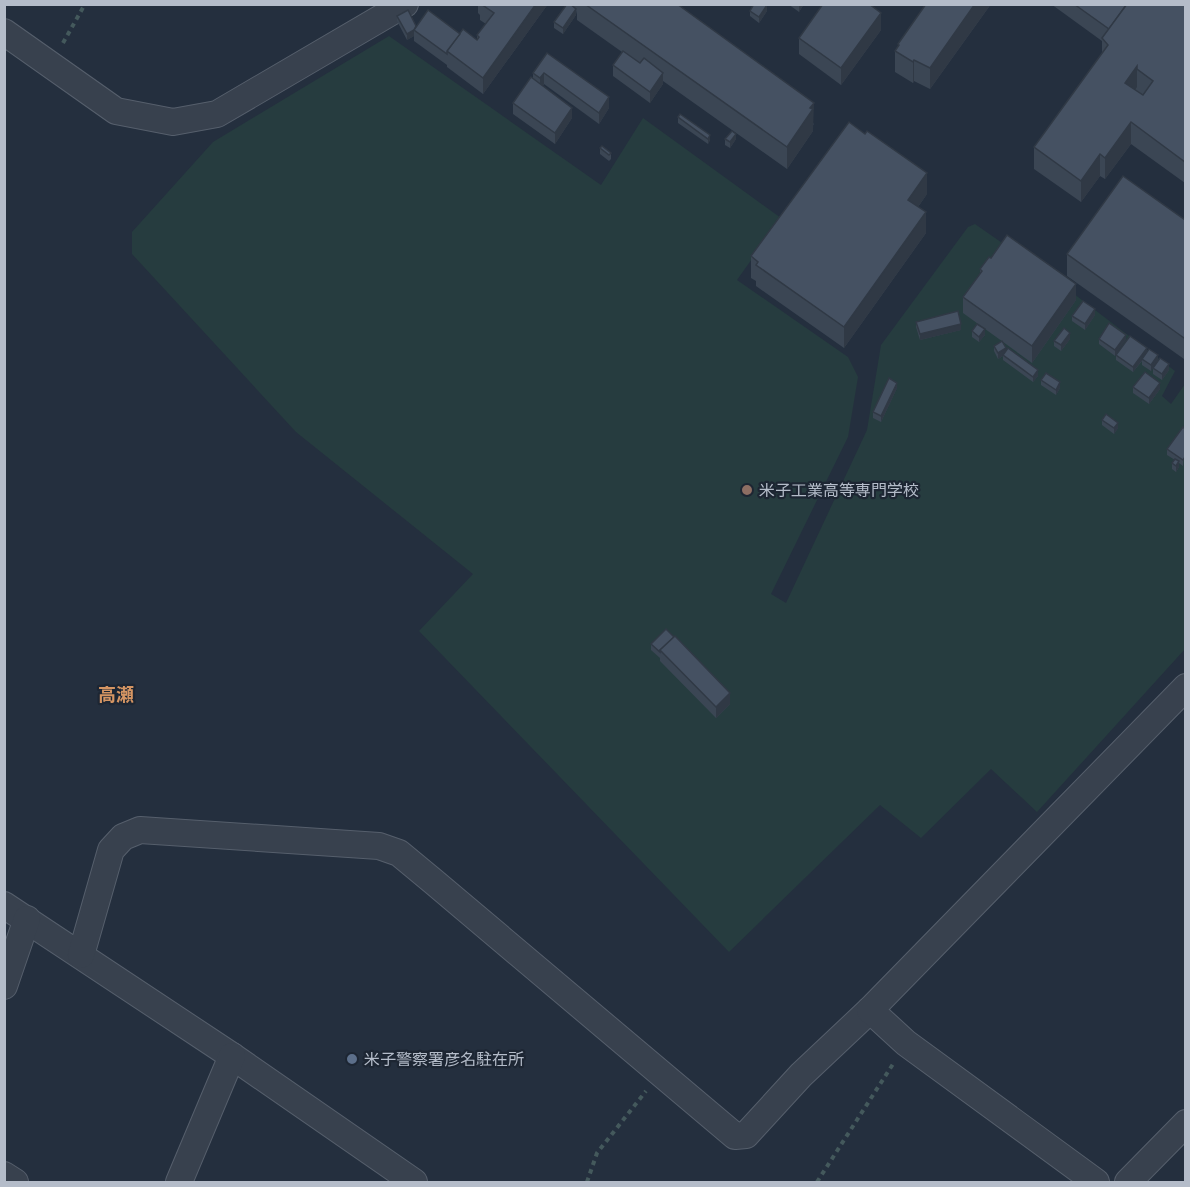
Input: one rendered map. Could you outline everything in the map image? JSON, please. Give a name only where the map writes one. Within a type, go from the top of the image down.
[{"type":"street","points":[[4,32],[116,111],[173,122],[217,114],[405,4]]},
{"type":"street","points":[[81,955],[111,850],[123,837],[140,830],[379,846],[399,853],[408,860],[735,1136],[746,1135],[801,1075],[870,1010],[1185,687]]},
{"type":"street","points":[[4,905],[232,1056],[414,1182]]},
{"type":"street","points":[[4,986],[27,919]]},
{"type":"street","points":[[870,1010],[906,1043],[1096,1182]]},
{"type":"street","points":[[179,1182],[232,1056]]},
{"type":"street","points":[[1128,1182],[1185,1124]]},
{"type":"street","points":[[4,1175],[15,1182]]},
{"type":"path","points":[[51,65],[85,4]]},
{"type":"path","points":[[818,1182],[906,1043]]},
{"type":"path","points":[[587,1182],[597,1153],[661,1073]]},
{"type":"green space","name":"米子工業高等専門学校","points":[[389,36],[601,185],[643,118],[781,218],[737,280],[848,357],[858,377],[848,437],[771,594],[786,603],[867,430],[881,345],[968,227],[975,224],[1061,284],[1175,371],[1162,396],[1171,404],[1185,384],[1185,649],[1037,812],[991,769],[921,838],[880,805],[729,952],[419,631],[473,574],[296,432],[132,254],[132,232],[213,142]]},
{"type":"building","points":[[481,4],[536,4],[483,78],[447,51],[463,29],[477,40],[479,37],[477,35],[494,13]]},
{"type":"building","points":[[567,4],[576,9],[563,28],[554,22]]},
{"type":"building","points":[[585,4],[677,4],[814,103],[810,108],[813,109],[787,147]]},
{"type":"building","points":[[754,4],[767,5],[759,17],[750,11]]},
{"type":"building","points":[[823,4],[869,4],[881,13],[841,68],[799,38]]},
{"type":"building","points":[[926,4],[975,4],[930,68],[914,60],[913,62],[895,51]]},
{"type":"building","points":[[1074,4],[1127,4],[1109,29]]},
{"type":"building","points":[[1127,4],[1185,5],[1185,162],[1131,122],[1105,158],[1100,154],[1081,181],[1034,147],[1108,45],[1102,38]],"holes":[[[1137,66],[1137,69],[1153,81],[1143,95],[1125,83]]]},
{"type":"building","points":[[408,10],[416,26],[407,34],[397,16]]},
{"type":"building","points":[[428,10],[460,34],[447,54],[414,30]]},
{"type":"building","points":[[623,51],[640,63],[644,58],[663,73],[650,92],[613,65]]},
{"type":"building","points":[[547,53],[609,97],[599,113],[544,73],[540,78],[533,73]]},
{"type":"building","points":[[531,77],[572,108],[555,133],[513,103]]},
{"type":"building","points":[[680,114],[710,135],[708,139],[678,117]]},
{"type":"building","points":[[849,122],[865,134],[867,131],[927,173],[908,200],[926,212],[844,327],[756,265],[758,262],[751,256]]},
{"type":"building","points":[[732,131],[736,134],[730,142],[725,139]]},
{"type":"building","points":[[602,146],[611,153],[609,155],[600,148]]},
{"type":"building","points":[[1123,176],[1185,220],[1184,338],[1067,254]]},
{"type":"building","points":[[1007,235],[1076,284],[1032,346],[963,297],[982,271],[980,269]]},
{"type":"building","points":[[1083,301],[1095,309],[1085,324],[1072,316]]},
{"type":"building","points":[[958,311],[961,324],[920,334],[916,322]]},
{"type":"building","points":[[1109,323],[1126,335],[1115,350],[1099,339]]},
{"type":"building","points":[[977,324],[985,329],[979,337],[972,331]]},
{"type":"building","points":[[1064,328],[1070,333],[1061,345],[1054,341]]},
{"type":"building","points":[[1130,336],[1147,348],[1133,367],[1116,355]]},
{"type":"building","points":[[1002,341],[1006,348],[998,353],[994,346]]},
{"type":"building","points":[[1008,348],[1038,370],[1033,377],[1003,355]]},
{"type":"building","points":[[1149,349],[1158,355],[1151,365],[1142,359]]},
{"type":"building","points":[[1160,358],[1169,364],[1162,374],[1153,368]]},
{"type":"building","points":[[1145,372],[1160,383],[1149,398],[1133,387]]},
{"type":"building","points":[[1046,373],[1060,382],[1056,390],[1041,380]]},
{"type":"building","points":[[889,378],[897,383],[881,416],[873,412]]},
{"type":"building","points":[[1106,414],[1118,423],[1114,428],[1102,420]]},
{"type":"building","points":[[1183,427],[1185,429],[1185,457],[1183,460],[1167,449]]},
{"type":"building","points":[[1175,459],[1179,461],[1176,466],[1172,463]]},
{"type":"building","points":[[666,629],[674,637],[660,652],[651,644]]},
{"type":"building","points":[[675,636],[730,693],[716,707],[660,650]]},
{"type":"place","name":"米子工業高等専門学校","points":[[747,490]]},
{"type":"place","name":"米子警察署彦名駐在所","points":[[352,1059]]},
{"type":"district","name":"高瀬","points":[[116,695]]}]
